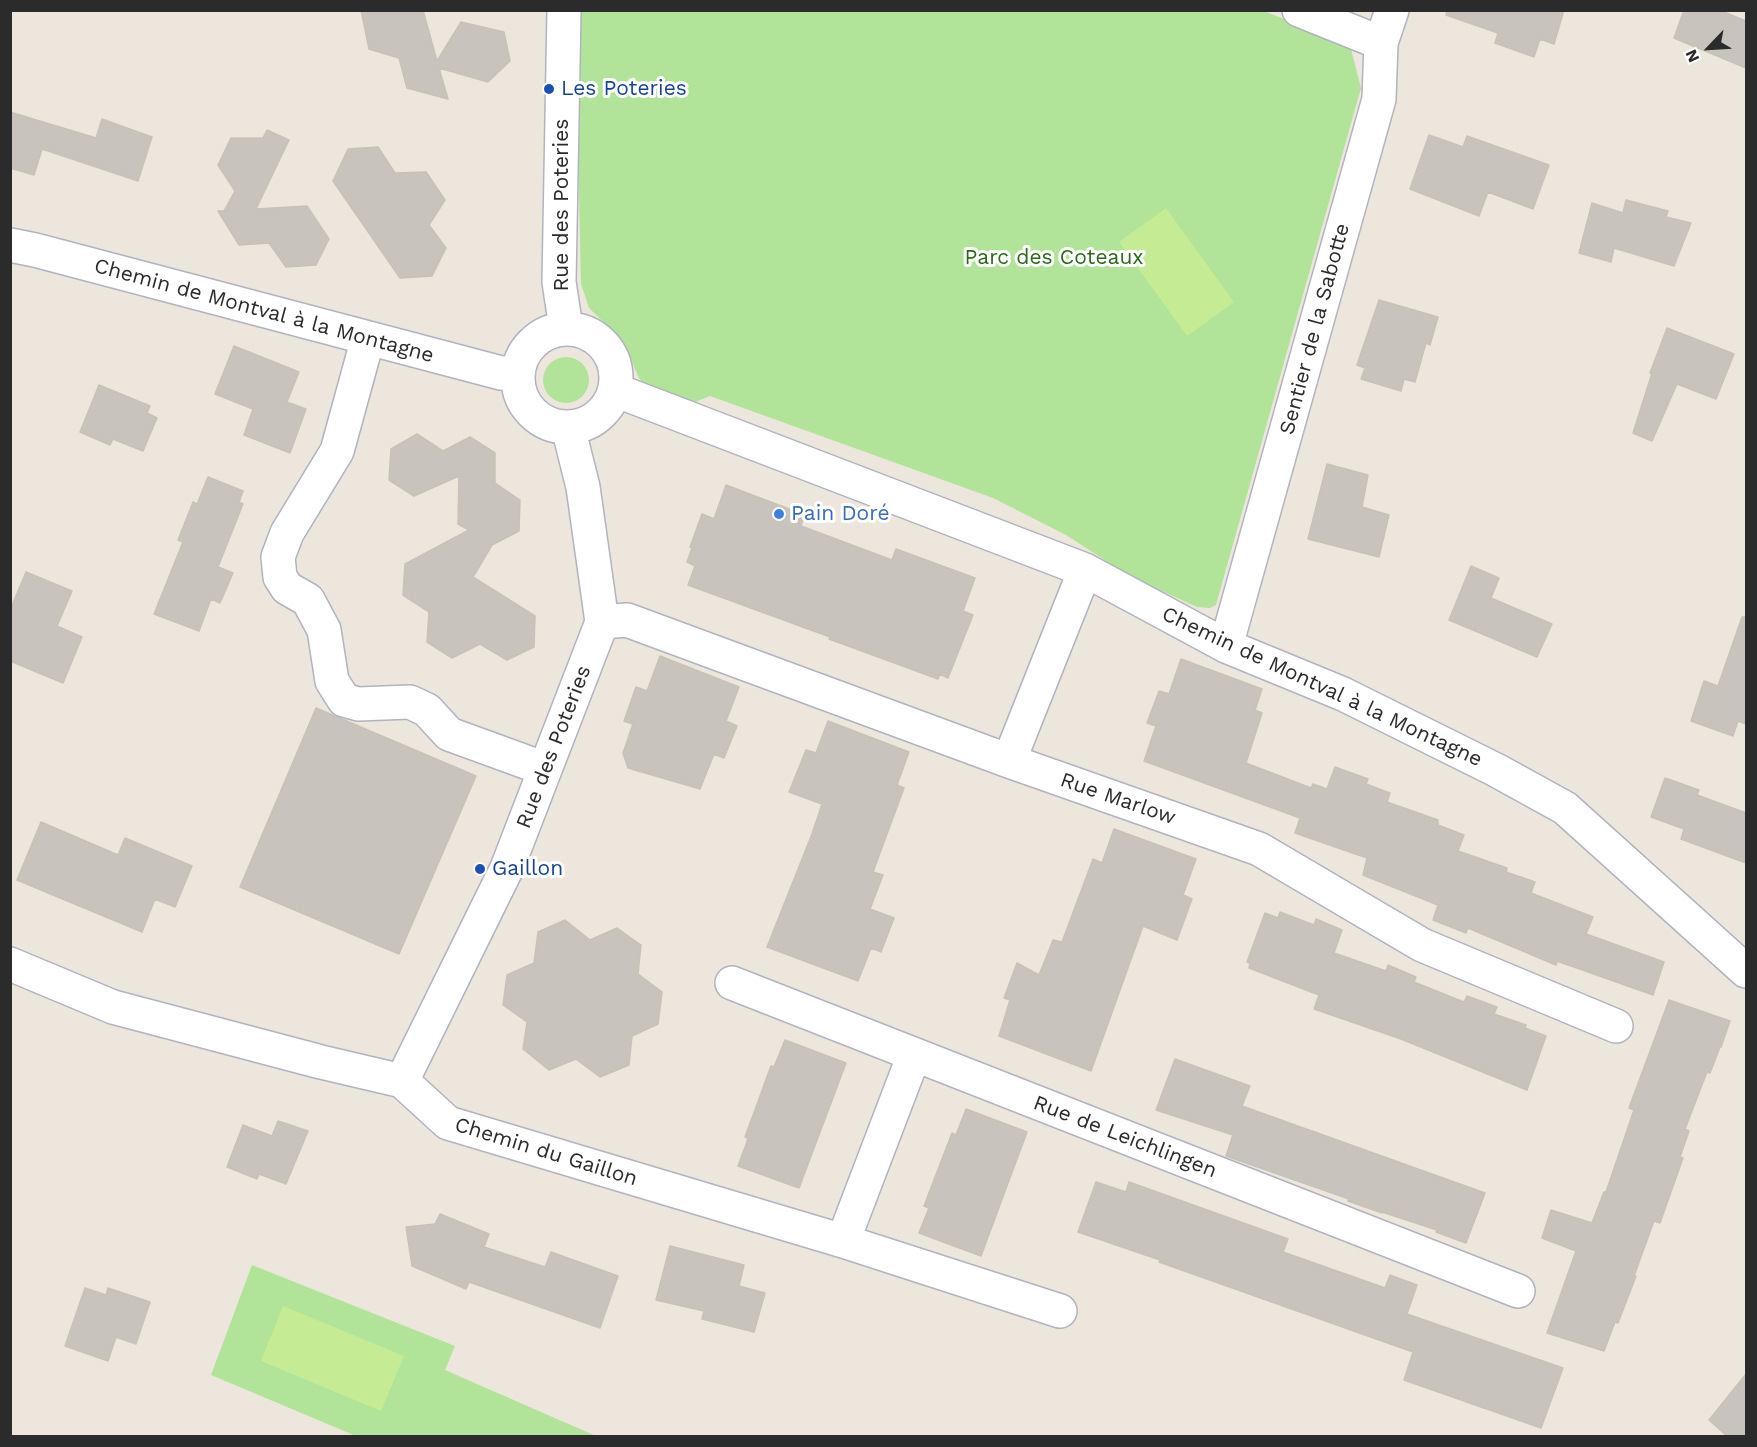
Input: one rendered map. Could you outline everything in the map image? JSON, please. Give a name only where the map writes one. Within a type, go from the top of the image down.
[{"type":"street","name":"Rue des Poteries","points":[[564,10],[559,282],[566,328]]},
{"type":"street","points":[[1299,10],[1381,43]]},
{"type":"street","name":"Sentier de la Sabotte","points":[[1226,646],[1378,99],[1381,43],[1392,10]]},
{"type":"street","name":"Chemin de Montval à la Montagne","points":[[10,245],[501,373],[518,373]]},
{"type":"street","points":[[566,328],[588,333],[606,347],[617,375],[615,390],[609,405],[598,417],[584,425],[568,428],[552,425],[537,417],[525,405],[519,390],[518,373],[529,347],[539,337],[551,331],[566,328]]},
{"type":"street","points":[[368,338],[337,451],[287,533],[278,557],[280,577],[287,588],[308,600],[324,630],[332,681],[344,700],[358,704],[410,702],[427,710],[449,734],[545,769]]},
{"type":"street","name":"Chemin de Montval à la Montagne","points":[[615,390],[1085,570],[1226,646],[1343,694],[1496,770],[1565,808],[1746,971]]},
{"type":"street","name":"Rue des Poteries","points":[[402,1081],[507,868],[602,622],[583,487],[568,428]]},
{"type":"street","points":[[1009,761],[1085,570]]},
{"type":"street","name":"Rue Marlow","points":[[602,622],[627,620],[1009,761],[1259,849],[1422,945],[1616,1026]]},
{"type":"street","name":"Chemin du Gaillon","points":[[10,964],[113,1007],[402,1081],[448,1123],[843,1241],[1060,1311]]},
{"type":"street","name":"Rue de Leichlingen","points":[[732,983],[1518,1291]]},
{"type":"street","points":[[843,1241],[914,1054]]},
{"type":"green space","name":"Parc des Coteaux","points":[[1261,10],[1350,45],[1361,88],[1216,605],[1210,608],[1197,607],[1131,577],[1066,535],[993,498],[710,396],[693,403],[646,386],[639,378],[623,341],[589,308],[581,284],[575,11]]},
{"type":"green space","points":[[1166,208],[1234,302],[1187,336],[1119,242]]},
{"type":"green space","points":[[566,357],[582,364],[589,380],[582,396],[566,403],[550,396],[543,380],[550,364]]},
{"type":"green space","points":[[252,1265],[455,1346],[445,1370],[596,1436],[356,1436],[211,1375]]},
{"type":"green space","points":[[283,1306],[404,1356],[381,1411],[261,1361]]},
{"type":"building","points":[[361,10],[423,10],[437,61],[461,22],[504,32],[510,61],[488,82],[439,68],[448,99],[407,88],[399,58],[369,49]]},
{"type":"building","points":[[1447,10],[1564,10],[1554,44],[1540,39],[1534,57],[1495,43],[1498,33],[1446,15]]},
{"type":"building","points":[[1684,10],[1719,10],[1746,21],[1746,68],[1674,38]]},
{"type":"building","points":[[10,112],[96,138],[102,119],[152,137],[138,181],[42,149],[34,175],[10,168]]},
{"type":"building","points":[[267,130],[289,140],[256,209],[307,206],[329,239],[316,265],[286,267],[269,243],[239,245],[218,211],[224,211],[235,191],[218,165],[231,138],[263,138]]},
{"type":"building","points":[[1429,135],[1463,147],[1467,136],[1549,165],[1533,209],[1488,192],[1479,216],[1410,189]]},
{"type":"building","points":[[378,147],[395,173],[426,172],[445,200],[429,225],[446,248],[432,276],[400,278],[333,181],[348,149]]},
{"type":"building","points":[[1626,200],[1668,211],[1666,217],[1691,223],[1674,266],[1614,248],[1611,262],[1579,253],[1592,203],[1623,213]]},
{"type":"building","points":[[1379,300],[1438,317],[1430,345],[1426,343],[1415,382],[1404,379],[1401,391],[1361,379],[1365,368],[1357,365]]},
{"type":"building","points":[[1667,328],[1734,354],[1716,399],[1677,384],[1652,441],[1633,433],[1652,373],[1650,373]]},
{"type":"building","points":[[234,346],[299,372],[287,402],[306,409],[290,453],[244,435],[253,409],[215,394]]},
{"type":"building","points":[[99,385],[150,406],[147,413],[157,418],[143,451],[113,439],[110,445],[80,432]]},
{"type":"building","points":[[417,434],[443,451],[470,437],[495,453],[495,483],[520,500],[519,531],[492,545],[473,577],[535,616],[534,647],[507,660],[480,644],[452,658],[427,642],[429,612],[403,595],[405,564],[469,530],[458,524],[459,476],[414,496],[389,480],[391,449]]},
{"type":"building","points":[[1327,464],[1368,475],[1362,507],[1389,515],[1379,557],[1308,539]]},
{"type":"building","points":[[208,477],[243,491],[239,502],[243,504],[218,567],[233,573],[220,603],[211,599],[199,631],[154,614],[183,542],[178,540],[193,502],[197,504]]},
{"type":"building","points":[[726,485],[805,515],[801,526],[892,560],[896,549],[975,578],[963,611],[973,615],[948,678],[940,674],[938,679],[688,585],[695,566],[687,562],[702,514],[714,519]]},
{"type":"building","points":[[1471,566],[1499,578],[1491,598],[1552,624],[1537,657],[1449,620]]},
{"type":"building","points":[[26,572],[72,591],[57,626],[82,637],[63,683],[10,661],[10,610]]},
{"type":"building","points":[[1742,617],[1746,617],[1746,724],[1738,721],[1733,736],[1691,721],[1704,681],[1718,686]]},
{"type":"building","points":[[660,656],[739,687],[726,721],[737,726],[724,758],[714,754],[700,789],[628,768],[623,753],[633,724],[624,721],[636,687],[647,691]]},
{"type":"building","points":[[1181,659],[1262,689],[1255,710],[1262,713],[1246,763],[1311,788],[1313,784],[1327,789],[1335,767],[1368,779],[1366,784],[1390,793],[1387,802],[1438,820],[1438,825],[1464,835],[1458,851],[1507,868],[1506,872],[1535,882],[1531,893],[1593,917],[1586,934],[1664,962],[1653,995],[1557,961],[1556,965],[1468,928],[1466,933],[1433,920],[1438,905],[1363,875],[1367,858],[1295,833],[1300,818],[1144,761],[1156,726],[1147,723],[1159,691],[1169,694]]},
{"type":"building","points":[[316,708],[476,776],[399,954],[240,887]]},
{"type":"building","points":[[828,721],[909,752],[897,785],[904,788],[873,872],[883,875],[870,909],[894,918],[881,952],[871,948],[858,981],[767,947],[822,804],[789,792],[806,750],[816,753]]},
{"type":"building","points":[[1665,778],[1699,790],[1697,795],[1746,813],[1746,863],[1681,839],[1684,829],[1651,817]]},
{"type":"building","points":[[41,822],[118,855],[125,838],[192,866],[175,907],[155,899],[142,932],[17,880]]},
{"type":"building","points":[[1114,829],[1196,859],[1183,895],[1192,899],[1177,940],[1143,926],[1091,1071],[999,1036],[1010,1000],[1004,998],[1017,963],[1039,975],[1053,940],[1062,942],[1093,859],[1102,863]]},
{"type":"building","points":[[1280,912],[1314,925],[1316,919],[1342,930],[1334,953],[1386,971],[1388,965],[1416,977],[1414,982],[1464,1002],[1467,996],[1497,1007],[1494,1014],[1526,1025],[1525,1028],[1546,1036],[1527,1090],[1401,1039],[1314,1009],[1319,995],[1249,968],[1250,963],[1247,962],[1265,913],[1278,918]]},
{"type":"building","points":[[565,920],[590,940],[617,928],[641,945],[638,974],[662,992],[658,1024],[632,1036],[629,1065],[600,1077],[576,1059],[549,1070],[523,1049],[527,1022],[503,1005],[507,975],[534,963],[538,932]]},
{"type":"building","points":[[1669,1000],[1730,1021],[1685,1129],[1689,1131],[1680,1157],[1683,1158],[1660,1223],[1654,1221],[1618,1323],[1615,1322],[1604,1351],[1547,1333],[1576,1251],[1542,1238],[1551,1210],[1592,1223],[1604,1192],[1606,1192],[1634,1110],[1629,1108]]},
{"type":"building","points":[[785,1040],[846,1063],[799,1188],[738,1166],[748,1139],[745,1137],[771,1066],[774,1067]]},
{"type":"building","points":[[1175,1059],[1250,1086],[1242,1106],[1485,1193],[1466,1243],[1436,1232],[1437,1230],[1382,1213],[1348,1201],[1349,1199],[1226,1156],[1233,1135],[1156,1110]]},
{"type":"building","points":[[966,1109],[1027,1132],[981,1256],[919,1233],[929,1208],[924,1206],[952,1133],[956,1135]]},
{"type":"building","points":[[278,1121],[308,1131],[286,1184],[259,1174],[257,1179],[227,1167],[243,1125],[272,1136]]},
{"type":"building","points":[[1096,1182],[1126,1192],[1129,1182],[1288,1239],[1283,1252],[1385,1288],[1390,1275],[1417,1285],[1407,1314],[1563,1368],[1541,1428],[1404,1380],[1413,1352],[1078,1232]]},
{"type":"building","points":[[440,1214],[489,1234],[484,1247],[545,1267],[551,1252],[618,1276],[600,1328],[469,1282],[466,1289],[412,1266],[406,1227],[435,1224]]},
{"type":"building","points":[[670,1246],[744,1265],[739,1286],[765,1293],[754,1332],[702,1319],[704,1311],[656,1300]]},
{"type":"building","points":[[85,1288],[106,1295],[108,1288],[150,1302],[136,1344],[116,1337],[108,1361],[65,1346]]},
{"type":"building","points":[[1746,1374],[1746,1437],[1728,1437],[1709,1420]]},
{"type":"place","name":"Les Poteries","points":[[549,89]]},
{"type":"place","name":"Pain Doré","points":[[779,514]]},
{"type":"place","name":"Gaillon","points":[[480,869]]}]
